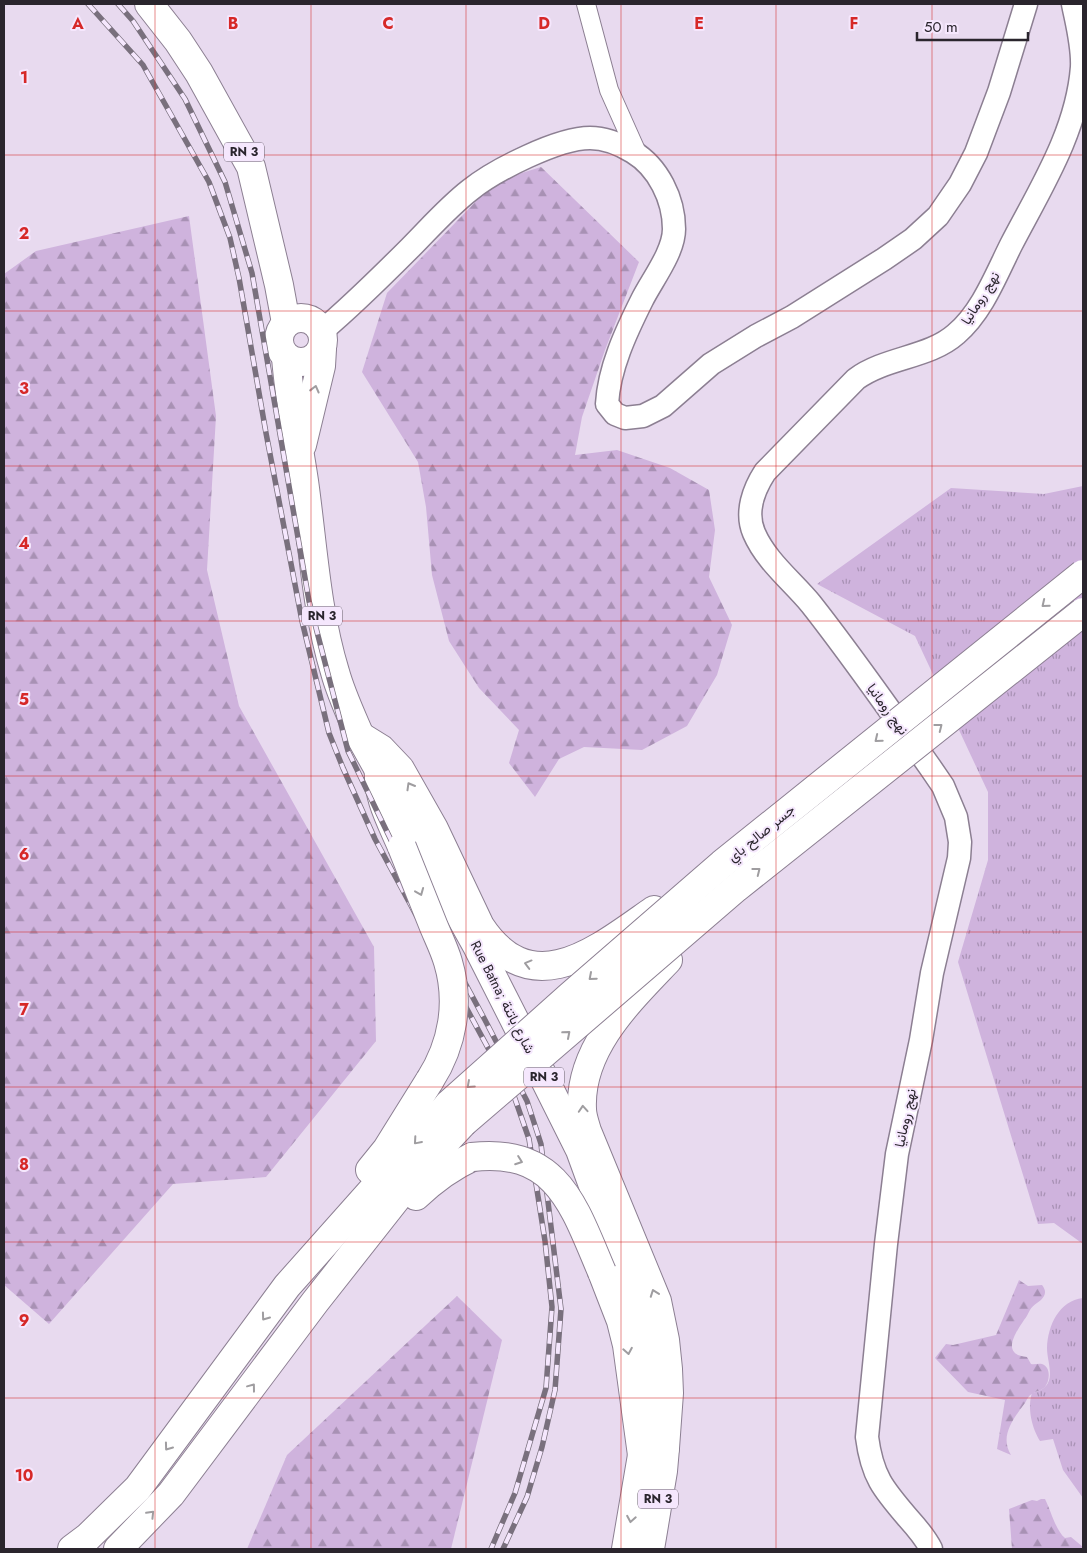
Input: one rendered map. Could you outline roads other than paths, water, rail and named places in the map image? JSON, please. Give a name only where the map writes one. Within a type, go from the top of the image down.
[{"type":"main road","name":"RN 3","points":[[151,4],[199,73],[251,167],[286,323]]},
{"type":"main road","points":[[297,318],[309,319],[314,322],[322,340],[318,355],[306,362],[292,361],[286,357],[279,346],[278,340],[286,323],[297,318]]},
{"type":"main road","name":"RN 3","points":[[300,454],[321,366],[322,340]]},
{"type":"main road","name":"RN 3","points":[[286,357],[290,404],[300,454],[315,576],[324,628],[335,672],[360,736],[379,769]]},
{"type":"main road","name":"جسر صالح باي","points":[[456,1114],[570,996],[722,864],[1083,574]]},
{"type":"main road","points":[[287,1286],[456,1114],[1083,612]]},
{"type":"main road","points":[[360,736],[381,749],[400,769],[434,829],[471,908],[489,939],[501,952],[512,958],[536,966],[568,963],[612,939],[722,864]]},
{"type":"main road","points":[[72,1549],[88,1537],[138,1488],[287,1286],[320,1234],[387,1149],[440,1065],[451,1032],[454,1012],[453,989],[448,960],[382,802],[378,780],[379,769]]},
{"type":"main road","name":"Rue Batna; شارع باتنة","points":[[379,769],[477,946],[580,1150],[640,1319],[654,1372],[658,1407],[653,1452],[626,1549]]},
{"type":"main road","name":"RN 3","points":[[653,1452],[669,1393],[665,1340],[657,1301],[647,1274],[587,1131],[582,1109],[584,1083],[590,1063],[621,1010],[736,888]]},
{"type":"main road","points":[[118,1549],[171,1494],[315,1302],[419,1170],[456,1114]]},
{"type":"main road","name":"RN 3","points":[[315,1302],[403,1207],[437,1177],[454,1165],[472,1157],[492,1154],[514,1158],[538,1168],[552,1178],[575,1209],[602,1272],[627,1345],[653,1452]]},
{"type":"main road","name":"Rue Batna; شارع باتنة","points":[[650,1549],[663,1471],[653,1452]]},
{"type":"street","points":[[586,4],[609,90],[638,155]]},
{"type":"street","points":[[322,340],[359,299],[470,190],[506,168],[563,142],[591,138],[618,143],[638,155],[662,182],[671,204],[674,230],[670,248],[641,301],[612,371],[607,391],[607,404],[615,414],[625,418],[643,416],[663,406],[711,364],[756,336],[792,317],[913,240],[938,216],[960,184],[976,153],[999,92],[1026,4]]},
{"type":"street","name":"نهج رومانيا","points":[[931,1549],[921,1533],[890,1498],[879,1481],[872,1466],[867,1437],[897,1154],[921,1040],[932,973],[956,876],[960,842],[959,830],[943,786],[930,767],[810,603],[761,545],[754,532],[751,519],[751,505],[759,482],[765,472],[856,379],[878,366],[944,343],[966,324],[974,313],[995,277],[1058,155],[1072,116],[1082,68],[1081,44],[1074,7]]},
{"type":"railway","points":[[88,4],[143,65],[209,182],[230,238],[239,278],[302,621],[329,733],[375,839],[514,1096],[529,1139],[545,1241],[552,1307],[546,1388],[515,1493],[491,1549]]},
{"type":"railway","points":[[118,4],[133,21],[185,99],[225,182],[252,273],[309,601],[348,751],[417,894],[527,1101],[541,1144],[561,1309],[555,1390],[542,1447],[527,1497],[503,1549]]}]
